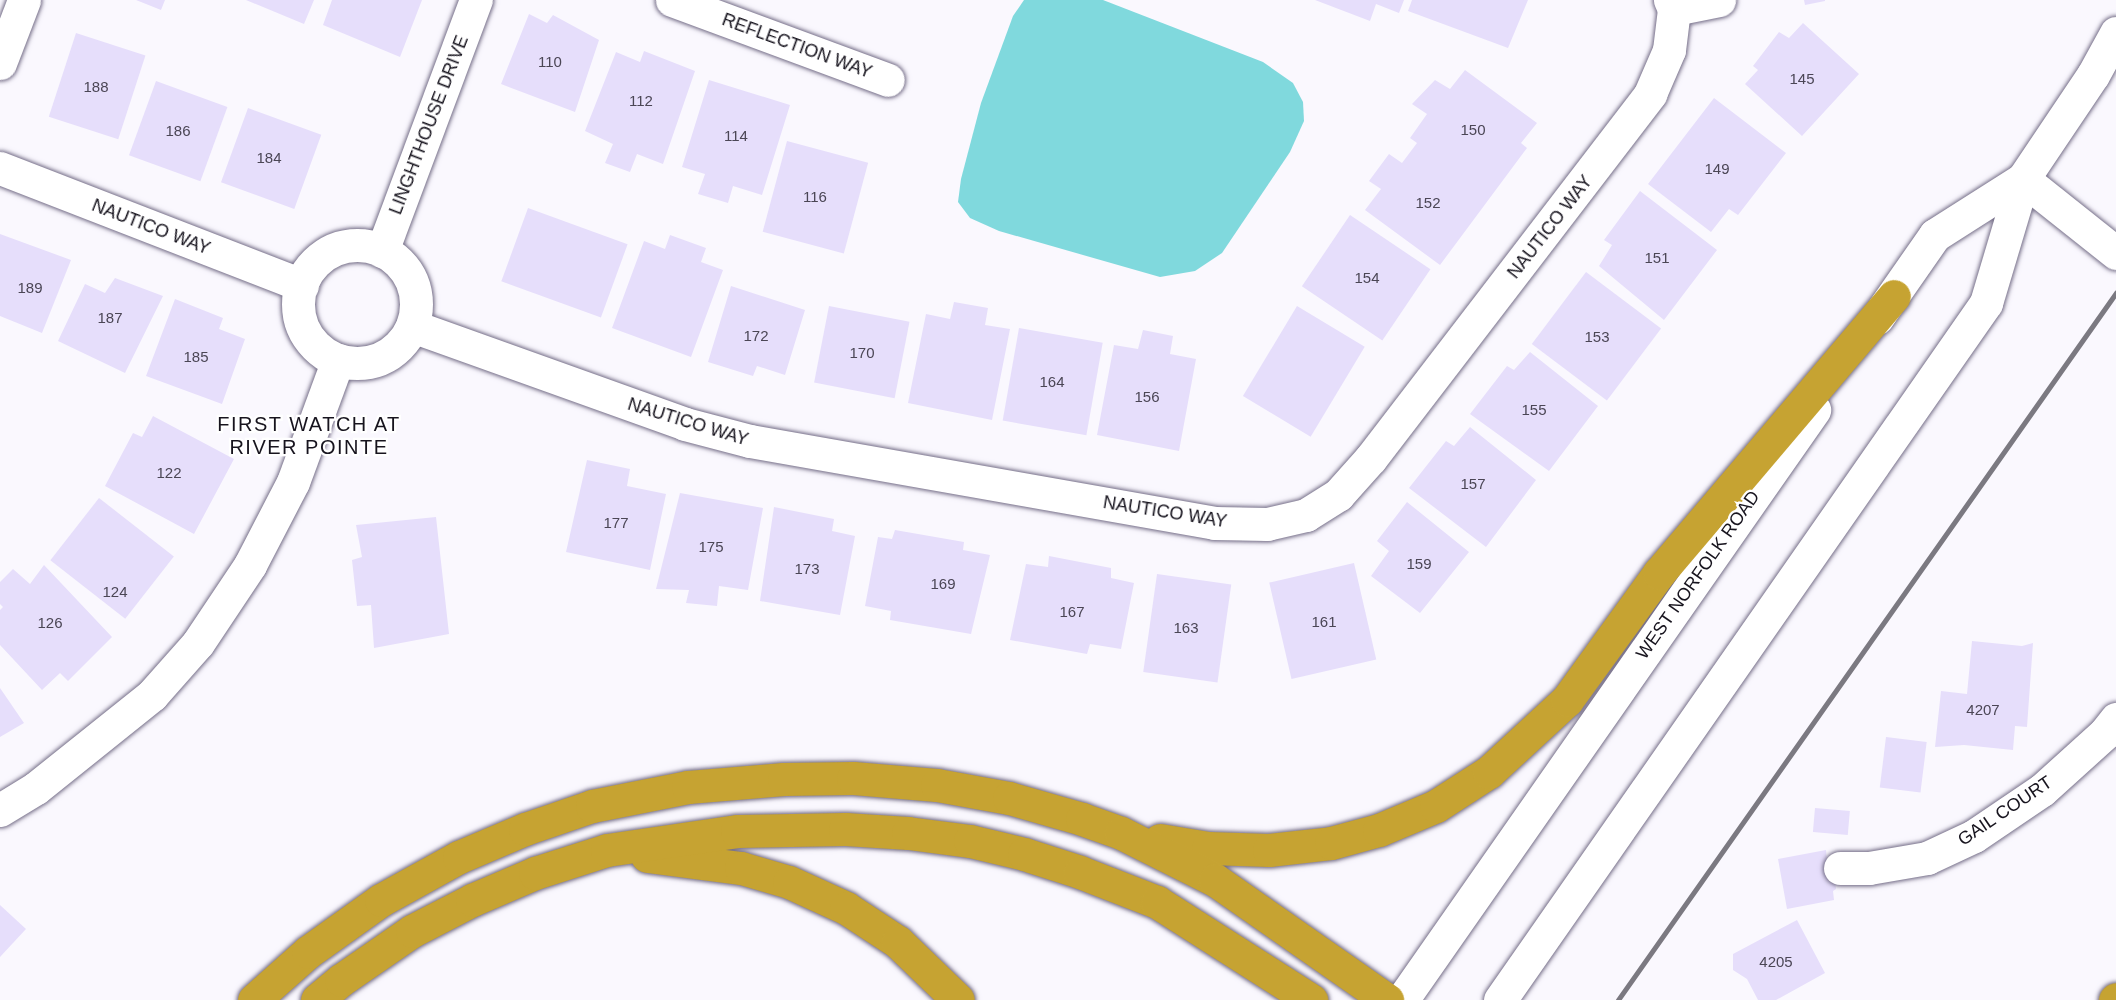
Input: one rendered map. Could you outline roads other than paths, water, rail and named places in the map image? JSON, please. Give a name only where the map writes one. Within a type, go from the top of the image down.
[{"type":"highway","points":[[1121,834],[1208,848],[1269,850],[1331,843],[1379,830],[1436,806],[1489,772],[1567,700],[1659,573],[1893,296]]},
{"type":"highway","points":[[254,1000],[308,952],[381,900],[459,857],[525,829],[592,806],[688,787],[784,779],[853,778],[937,785],[1009,798],[1082,819],[1121,834],[1215,880],[1300,936],[1387,1000]]},
{"type":"highway","points":[[317,1000],[341,980],[412,932],[472,900],[535,873],[606,850],[737,831],[845,829],[908,833],[969,842],[1024,854],[1080,872],[1157,903],[1311,1000]]},
{"type":"highway","points":[[606,850],[741,868],[789,882],[846,908],[898,942],[958,1000]]},
{"type":"street","points":[[0,63],[24,0]]},
{"type":"street","name":"LINGHTHOUSE DRIVE","points":[[381,250],[476,0]]},
{"type":"street","name":"REFLECTION WAY","points":[[672,0],[888,80]]},
{"type":"street","name":"NAUTICO WAY","points":[[412,326],[685,424],[750,441],[1214,523],[1267,524],[1306,515],[1338,495],[1371,458],[1650,94],[1669,50],[1672,4],[1719,0]]},
{"type":"street","name":"WEST NORFOLK ROAD","points":[[1500,1000],[1986,303],[2023,179],[2093,75],[2116,33]]},
{"type":"street","name":"NAUTICO WAY","points":[[0,168],[302,285]]},
{"type":"street","points":[[2023,179],[2116,254]]},
{"type":"street","name":"WEST NORFOLK ROAD","points":[[1402,1000],[1935,235],[2023,179]]},
{"type":"street","points":[[350,246],[381,250],[397,260],[408,274],[415,290],[416,309],[412,326],[403,341],[390,353],[374,361],[356,363],[338,360],[322,352],[309,338],[301,321],[298,303],[302,285],[309,270],[321,258],[334,250],[350,246]]},
{"type":"street","points":[[0,810],[36,788],[152,695],[198,643],[249,566],[293,482],[338,360]]},
{"type":"street","name":"GAIL COURT","points":[[1840,868],[1869,868],[1927,858],[1974,836],[2042,790],[2105,734],[2116,719]]},
{"type":"water","points":[[1024,0],[1103,0],[1263,62],[1293,83],[1303,102],[1304,121],[1290,152],[1222,253],[1195,271],[1160,277],[999,231],[970,218],[958,202],[961,179],[981,103],[1013,16]]},
{"type":"railway","points":[[1618,1000],[2116,293]]},
{"type":"district","name":"FIRST WATCH AT RIVER POINTE","points":[[309,436]]}]
